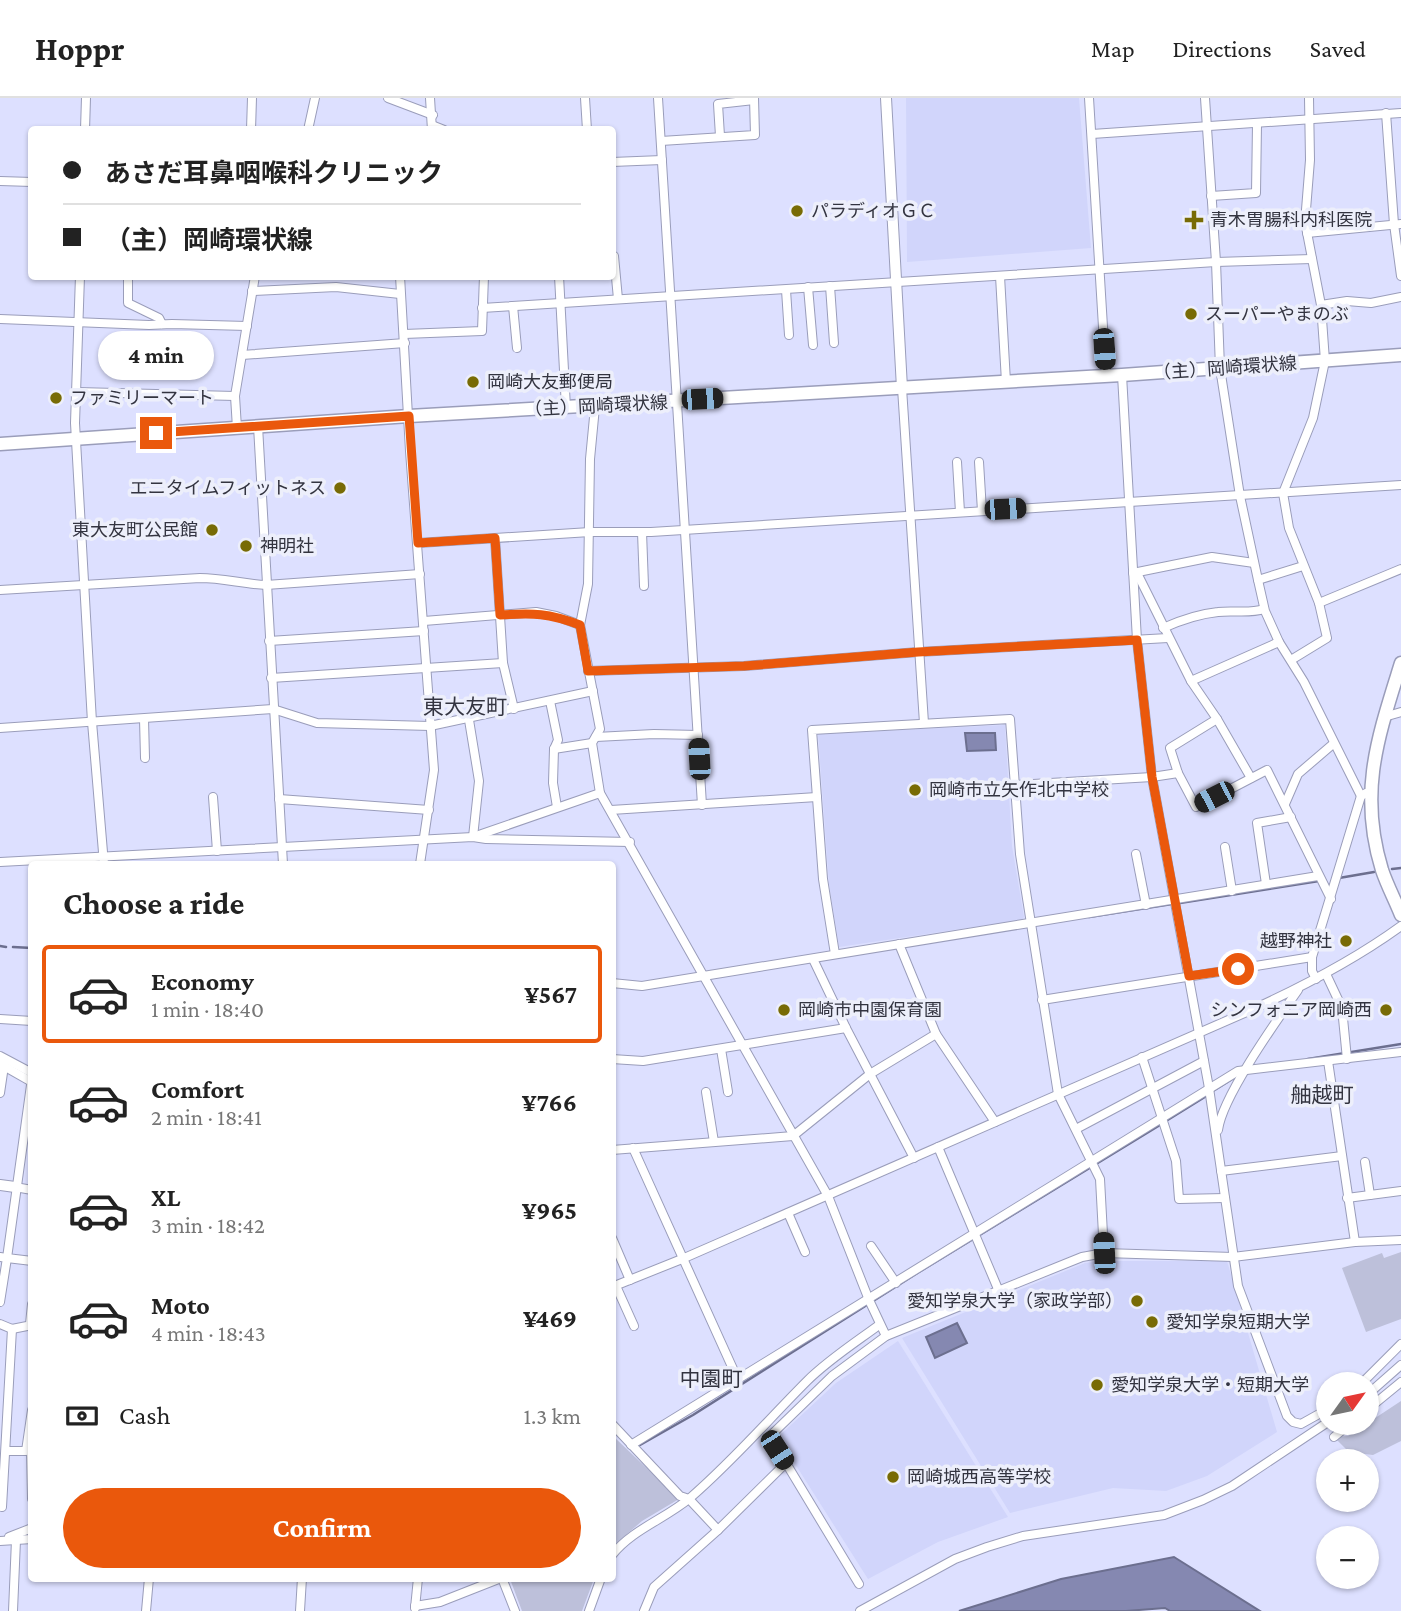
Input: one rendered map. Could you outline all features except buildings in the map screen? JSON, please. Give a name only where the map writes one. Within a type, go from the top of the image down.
[{"type":"main road","name":"（主）岡崎環状線","points":[[0,444],[409,416],[1122,375],[1401,355]]},
{"type":"main road","points":[[1401,663],[1374,753],[1366,793],[1382,870],[1401,915]]},
{"type":"street","points":[[85,126],[86,98]]},
{"type":"street","points":[[251,126],[252,98]]},
{"type":"street","points":[[309,126],[315,98]]},
{"type":"street","points":[[388,98],[433,115]]},
{"type":"street","points":[[430,98],[433,126]]},
{"type":"street","points":[[585,98],[587,126]]},
{"type":"street","points":[[659,98],[702,805]]},
{"type":"street","points":[[886,98],[924,723]]},
{"type":"street","points":[[1089,98],[1106,376]]},
{"type":"street","points":[[1205,98],[1220,368],[1240,496],[1264,608],[1279,642],[1292,660],[1334,744],[1366,793],[1312,957],[1312,971],[1316,979]]},
{"type":"street","points":[[1292,660],[1327,638],[1319,603],[1289,528],[1283,493],[1313,418],[1325,361],[1321,305],[1305,222],[1310,160],[1309,98]]},
{"type":"street","points":[[661,141],[755,135],[754,99],[718,104],[720,136]]},
{"type":"street","points":[[1386,113],[1401,276]]},
{"type":"street","points":[[1092,134],[1401,113]]},
{"type":"street","points":[[1211,196],[1256,193],[1257,124]]},
{"type":"street","points":[[616,162],[662,160]]},
{"type":"street","points":[[0,181],[28,182]]},
{"type":"street","points":[[1307,233],[1398,224]]},
{"type":"street","points":[[482,308],[1216,262],[1312,259]]},
{"type":"street","points":[[1000,276],[1006,382]]},
{"type":"street","points":[[616,278],[618,299]]},
{"type":"street","points":[[80,280],[76,438],[92,722],[103,861],[217,851],[473,837],[629,842]]},
{"type":"street","points":[[128,280],[128,303],[159,318],[162,324]]},
{"type":"street","points":[[237,428],[234,396],[254,280]]},
{"type":"street","points":[[400,280],[434,770],[421,861]]},
{"type":"street","points":[[404,334],[482,331],[484,280]]},
{"type":"street","points":[[559,280],[566,408]]},
{"type":"street","points":[[830,286],[834,343]]},
{"type":"street","points":[[252,291],[336,287],[400,294]]},
{"type":"street","points":[[808,287],[813,345]]},
{"type":"street","points":[[786,290],[789,335]]},
{"type":"street","points":[[1321,305],[1347,301],[1371,303],[1401,297]]},
{"type":"street","points":[[513,306],[517,348]]},
{"type":"street","points":[[0,318],[149,325],[247,326]]},
{"type":"street","points":[[242,355],[405,344]]},
{"type":"street","points":[[1122,375],[1137,640],[1152,777],[1209,1088],[1238,1286],[1287,1416],[1293,1422],[1301,1424],[1316,1416]]},
{"type":"street","points":[[77,392],[234,396]]},
{"type":"street","points":[[595,407],[590,459],[588,584],[580,625],[600,729],[594,740],[600,793],[828,1196],[886,1336]]},
{"type":"street","points":[[258,426],[265,586],[283,861]]},
{"type":"street","points":[[957,462],[960,512]]},
{"type":"street","points":[[979,462],[982,511]]},
{"type":"street","points":[[418,543],[590,532],[642,532],[1401,485]]},
{"type":"street","points":[[642,532],[644,586]]},
{"type":"street","points":[[495,538],[503,663],[514,709]]},
{"type":"street","points":[[1135,573],[1212,557],[1254,563]]},
{"type":"street","points":[[1258,580],[1303,566]]},
{"type":"street","points":[[1319,603],[1401,569]]},
{"type":"street","points":[[1135,573],[1191,681],[1217,719],[1251,778]]},
{"type":"street","points":[[0,590],[200,578],[223,578],[242,584],[265,586],[420,574]]},
{"type":"street","points":[[1163,628],[1189,616],[1264,608]]},
{"type":"street","points":[[424,621],[536,612],[580,625]]},
{"type":"street","points":[[269,641],[424,631]]},
{"type":"street","points":[[588,671],[692,668],[1168,638]]},
{"type":"street","points":[[1191,681],[1279,642]]},
{"type":"street","points":[[271,678],[503,663]]},
{"type":"street","points":[[0,728],[273,709],[317,723],[430,726],[469,720],[593,691]]},
{"type":"street","points":[[550,701],[558,740],[554,749],[553,783],[557,807]]},
{"type":"street","points":[[1384,717],[1401,712]]},
{"type":"street","points":[[144,719],[145,758]]},
{"type":"street","points":[[835,954],[823,879],[812,730],[1010,719],[1020,854],[1058,1094],[1100,1179],[1104,1253]]},
{"type":"street","points":[[1217,719],[1170,748],[1178,773],[1196,807],[1267,770],[1331,899]]},
{"type":"street","points":[[469,720],[479,781],[473,837]]},
{"type":"street","points":[[554,749],[594,740],[698,736]]},
{"type":"street","points":[[1285,804],[1298,774],[1334,744]]},
{"type":"street","points":[[1015,785],[1178,773]]},
{"type":"street","points":[[473,837],[600,793]]},
{"type":"street","points":[[213,797],[217,851]]},
{"type":"street","points":[[611,810],[817,797]]},
{"type":"street","points":[[279,799],[429,810]]},
{"type":"street","points":[[1266,884],[1257,823],[1290,817]]},
{"type":"street","points":[[1225,847],[1232,891]]},
{"type":"street","points":[[1136,854],[1146,905]]},
{"type":"street","points":[[0,862],[28,862]]},
{"type":"street","points":[[616,983],[642,986],[1266,884],[1338,877]]},
{"type":"street","points":[[616,1285],[828,1196],[1300,988],[1353,959],[1401,926]]},
{"type":"street","points":[[899,944],[936,1034],[995,1122]]},
{"type":"street","points":[[1042,1000],[1312,957]]},
{"type":"street","points":[[813,959],[914,1158]]},
{"type":"street","points":[[1326,974],[1342,1008],[1347,1059]]},
{"type":"street","points":[[1217,1153],[1221,1116],[1245,1072],[1300,988]]},
{"type":"street","points":[[0,1019],[28,1021]]},
{"type":"street","points":[[616,1059],[643,1061],[846,1028]]},
{"type":"street","points":[[616,1150],[793,1136],[870,1074],[936,1034]]},
{"type":"street","points":[[721,1049],[728,1092]]},
{"type":"street","points":[[631,1446],[1238,1071],[1401,1052]]},
{"type":"street","points":[[0,1056],[28,1075]]},
{"type":"street","points":[[1142,1057],[1176,1161],[1179,1199],[1224,1198]]},
{"type":"street","points":[[1076,1129],[1204,1061]]},
{"type":"street","points":[[1328,1061],[1354,1242]]},
{"type":"street","points":[[0,1093],[2,1065],[28,1076]]},
{"type":"street","points":[[706,1092],[714,1142]]},
{"type":"street","points":[[0,1302],[3,1258],[28,1098]]},
{"type":"street","points":[[938,1147],[998,1289]]},
{"type":"street","points":[[633,1148],[738,1380]]},
{"type":"street","points":[[1221,1171],[1342,1156]]},
{"type":"street","points":[[1365,1162],[1370,1195]]},
{"type":"street","points":[[0,1185],[28,1189]]},
{"type":"street","points":[[1347,1198],[1401,1191]]},
{"type":"street","points":[[788,1213],[805,1252]]},
{"type":"street","points":[[859,1584],[769,1437],[832,1376],[886,1336],[1082,1257],[1104,1253],[1233,1257],[1354,1242],[1401,1240]]},
{"type":"street","points":[[871,1246],[896,1283]]},
{"type":"street","points":[[616,1247],[630,1280]]},
{"type":"street","points":[[3,1258],[28,1261]]},
{"type":"street","points":[[616,1290],[634,1326]]},
{"type":"street","points":[[0,1324],[12,1329],[28,1326]]},
{"type":"street","points":[[616,1551],[644,1526],[674,1511],[689,1499],[737,1454],[809,1379],[880,1325]]},
{"type":"street","points":[[2,1507],[12,1329]]},
{"type":"street","points":[[1373,1372],[1401,1344]]},
{"type":"street","points":[[1379,1384],[1401,1365]]},
{"type":"street","points":[[1379,1399],[1401,1381]]},
{"type":"street","points":[[616,1429],[680,1496],[689,1499],[718,1530]]},
{"type":"street","points":[[860,1611],[955,1559],[987,1547],[1023,1536],[1164,1515],[1203,1500],[1232,1486],[1316,1430]]},
{"type":"street","points":[[6,1451],[28,1451]]},
{"type":"street","points":[[644,1611],[654,1587],[718,1530],[786,1462]]},
{"type":"street","points":[[1,1540],[28,1530]]},
{"type":"street","points":[[1,1540],[28,1539]]},
{"type":"street","points":[[13,1611],[16,1540]]},
{"type":"street","points":[[146,1611],[149,1582]]},
{"type":"street","points":[[300,1611],[302,1582]]},
{"type":"street","points":[[418,1582],[415,1609],[492,1582]]},
{"type":"street","points":[[504,1582],[515,1611]]},
{"type":"street","points":[[589,1611],[600,1582]]},
{"type":"shaded area","points":[[906,98],[1079,98],[1091,248],[907,262]]},
{"type":"shaded area","name":"岡崎市立矢作北中学校","points":[[1005,725],[1012,846],[1024,917],[1022,920],[839,947],[829,884],[818,734]]},
{"type":"shaded area","points":[[965,733],[995,733],[996,750],[967,751]]},
{"type":"shaded area","points":[[1401,1252],[1401,1319],[1366,1332],[1342,1268],[1382,1253],[1384,1258]]},
{"type":"shaded area","name":"愛知学泉大学・短期大学","points":[[1227,1261],[1277,1432],[1207,1476],[1166,1491],[1113,1488],[1010,1513],[902,1338],[1085,1263]]},
{"type":"shaded area","points":[[957,1323],[967,1343],[935,1358],[926,1337]]},
{"type":"shaded area","name":"岡崎城西高等学校","points":[[898,1341],[1008,1517],[938,1542],[868,1579],[778,1437],[836,1383]]},
{"type":"shaded area","points":[[1401,1401],[1401,1441],[1379,1452],[1379,1449],[1346,1449],[1334,1437],[1379,1435],[1379,1416]]},
{"type":"shaded area","points":[[616,1439],[679,1499],[642,1521],[616,1543]]},
{"type":"shaded area","points":[[1174,1557],[1260,1611],[1170,1611],[1165,1608],[1126,1611],[959,1611],[1061,1579]]},
{"type":"shaded area","points":[[511,1582],[593,1582],[582,1611],[522,1611]]},
{"type":"waterway","points":[[1392,869],[1401,868]]},
{"type":"waterway","points":[[1339,878],[1374,872]]},
{"type":"waterway","points":[[1180,903],[1319,881]]},
{"type":"waterway","points":[[1089,917],[1172,904]]},
{"type":"waterway","points":[[0,946],[6,947]]},
{"type":"waterway","points":[[13,947],[28,948]]},
{"type":"waterway","points":[[1308,1059],[1401,1044]]},
{"type":"waterway","points":[[1213,1091],[1237,1076]]},
{"type":"waterway","points":[[1166,1121],[1208,1095]]},
{"type":"waterway","points":[[640,1445],[693,1415],[919,1272],[1160,1125]]},
{"type":"place","name":"パラディオＧＣ","points":[[797,211]]},
{"type":"place","name":"青木胃腸科内科医院","points":[[1194,220]]},
{"type":"place","name":"スーパーやまのぶ","points":[[1191,314]]},
{"type":"place","name":"岡崎大友郵便局","points":[[473,382]]},
{"type":"place","name":"ファミリーマート","points":[[56,398]]},
{"type":"place","name":"エニタイムフィットネス","points":[[340,488]]},
{"type":"place","name":"東大友町公民館","points":[[212,530]]},
{"type":"place","name":"神明社","points":[[246,546]]},
{"type":"place","name":"岡崎市立矢作北中学校","points":[[915,790]]},
{"type":"place","name":"越野神社","points":[[1346,941]]},
{"type":"place","name":"岡崎市中園保育園","points":[[784,1010]]},
{"type":"place","name":"シンフォニア岡崎西","points":[[1386,1010]]},
{"type":"place","name":"愛知学泉大学（家政学部）","points":[[1137,1301]]},
{"type":"place","name":"愛知学泉短期大学","points":[[1152,1322]]},
{"type":"place","name":"愛知学泉大学・短期大学","points":[[1097,1385]]},
{"type":"place","name":"岡崎城西高等学校","points":[[893,1477]]},
{"type":"district","name":"東大友町","points":[[465,707]]},
{"type":"district","name":"舳越町","points":[[1322,1095]]},
{"type":"district","name":"中園町","points":[[711,1379]]},
{"type":"route","points":[[156,433],[409,416],[418,543],[495,538],[500,615],[536,612],[580,625],[588,671],[744,666],[918,652],[1137,640],[1152,777],[1189,976],[1238,969]]}]
